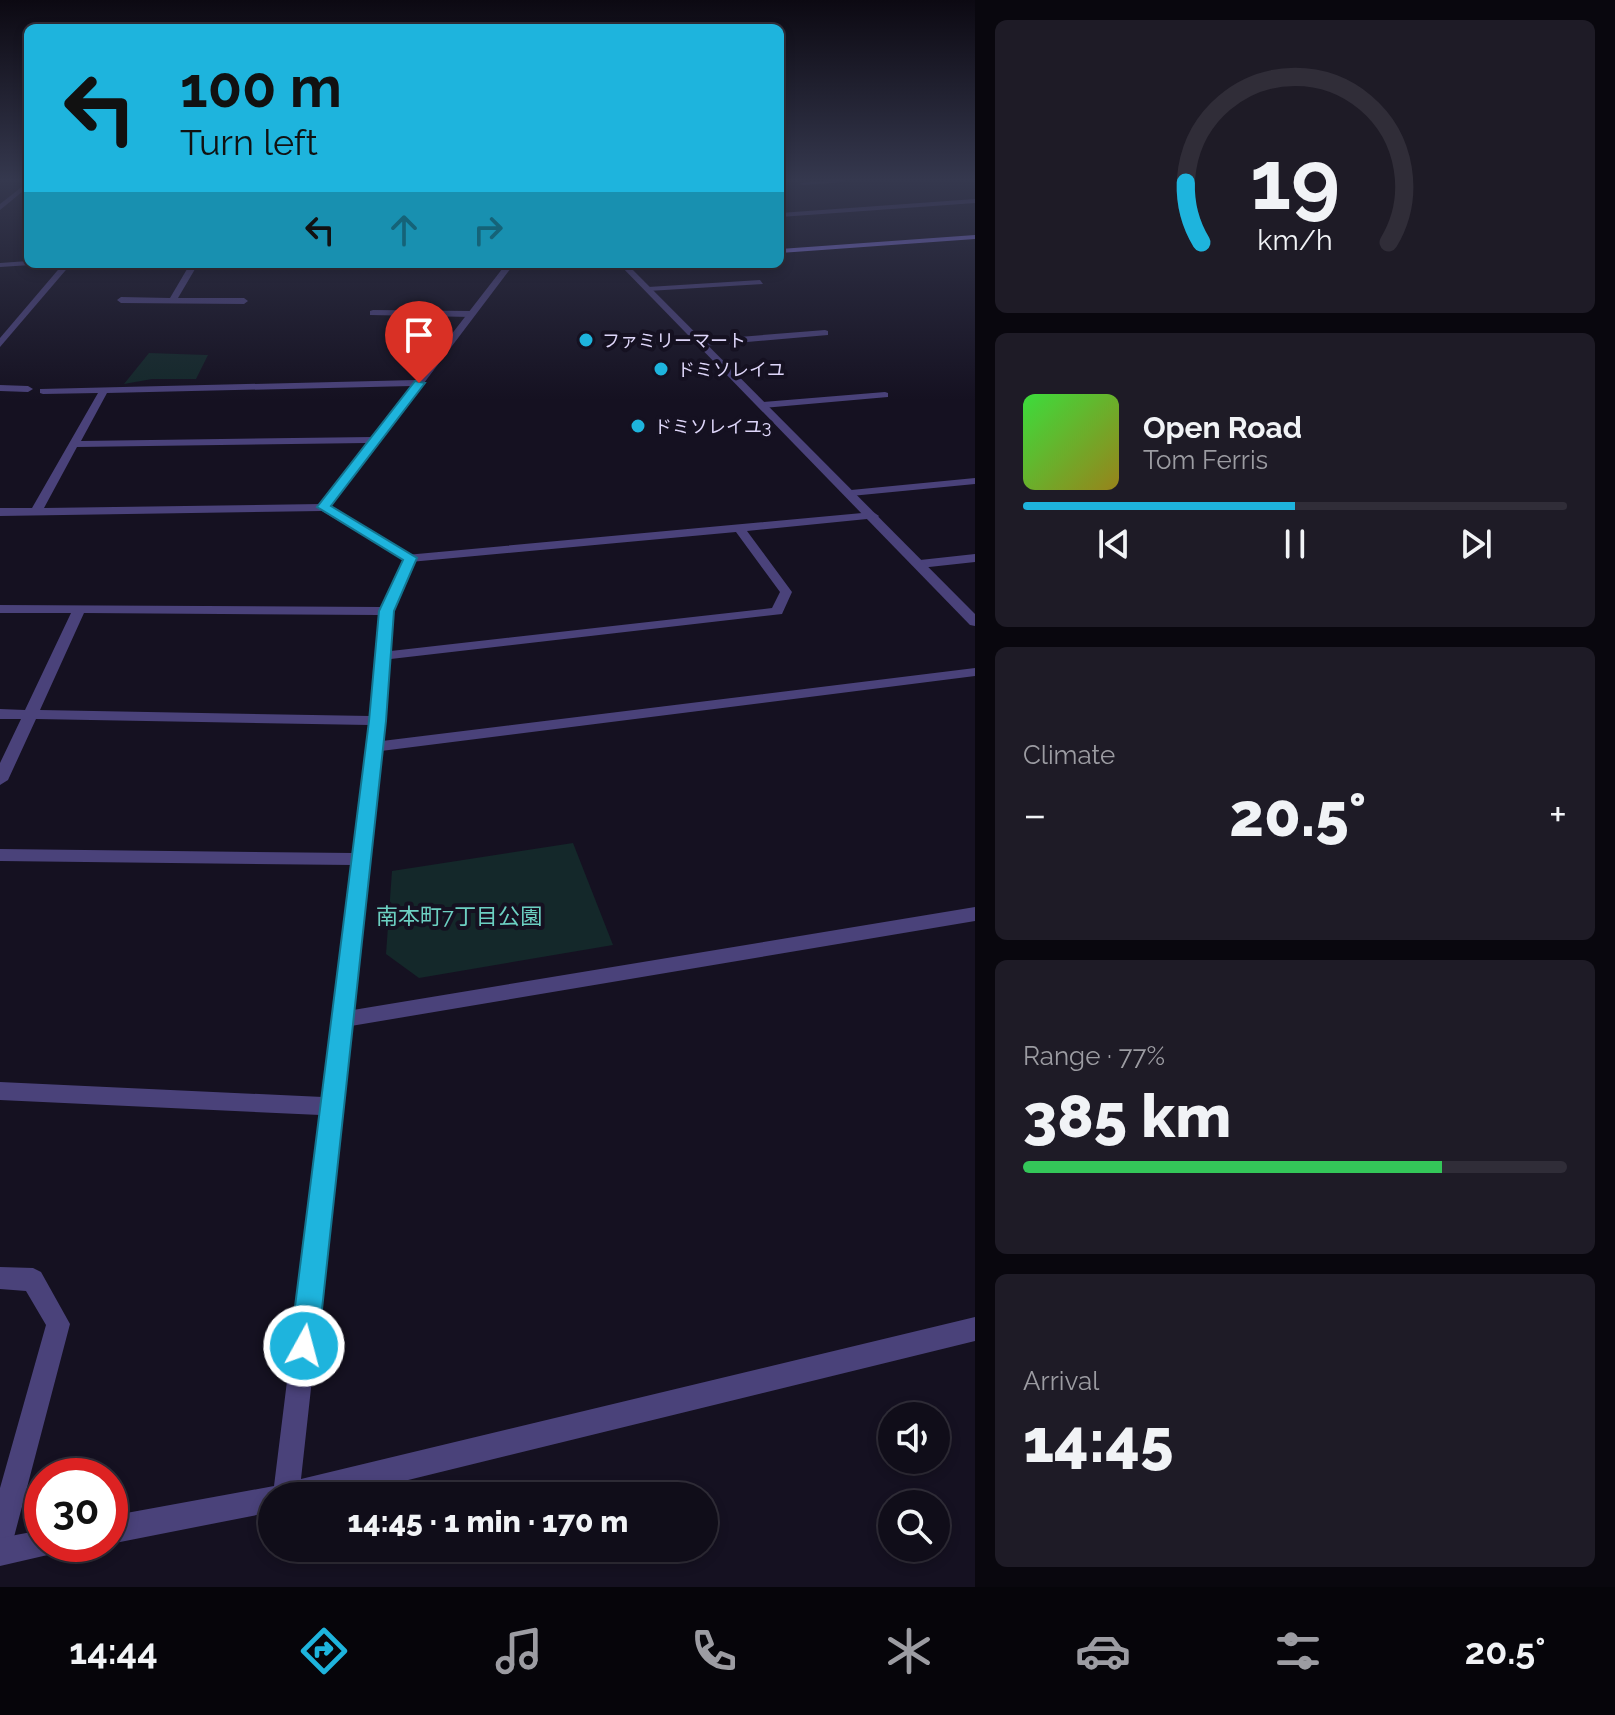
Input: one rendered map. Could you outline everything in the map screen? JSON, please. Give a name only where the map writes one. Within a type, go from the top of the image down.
[{"type":"street","points":[[0,265],[24,263]]},
{"type":"street","points":[[0,344],[64,268]]},
{"type":"street","points":[[173,300],[192,268]]},
{"type":"street","points":[[324,507],[507,268]]},
{"type":"street","points":[[627,268],[975,622]]},
{"type":"street","points":[[648,289],[760,282]]},
{"type":"street","points":[[121,300],[244,301]]},
{"type":"street","points":[[373,313],[471,314]]},
{"type":"street","points":[[702,343],[825,333]]},
{"type":"street","points":[[43,391],[419,383]]},
{"type":"street","points":[[0,388],[28,389]]},
{"type":"street","points":[[36,512],[104,390]]},
{"type":"street","points":[[763,405],[885,395]]},
{"type":"street","points":[[74,444],[376,440]]},
{"type":"street","points":[[851,493],[975,481]]},
{"type":"street","points":[[0,512],[324,507],[410,558],[873,516]]},
{"type":"street","points":[[382,656],[777,611],[786,592],[739,528]]},
{"type":"street","points":[[289,1482],[377,721],[386,611],[410,558]]},
{"type":"street","points":[[920,564],[975,558]]},
{"type":"street","points":[[0,609],[386,611]]},
{"type":"street","points":[[0,780],[79,610]]},
{"type":"street","points":[[374,747],[975,672]]},
{"type":"street","points":[[0,714],[377,721]]},
{"type":"street","points":[[0,855],[361,859]]},
{"type":"street","points":[[342,1020],[975,914]]},
{"type":"street","points":[[0,1091],[332,1106]]},
{"type":"street","points":[[0,1278],[33,1280],[58,1324],[0,1537]]},
{"type":"street","points":[[345,1482],[975,1329]]},
{"type":"street","points":[[128,1527],[258,1502]]},
{"type":"street","points":[[0,1552],[24,1547]]},
{"type":"green space","points":[[149,353],[208,355],[196,379],[152,379],[124,384]]},
{"type":"green space","name":"南本町7丁目公園","points":[[573,843],[613,945],[419,978],[386,954],[392,871]]},
{"type":"place","name":"ファミリーマート","points":[[586,340]]},
{"type":"place","name":"ドミソレイユ","points":[[661,369]]},
{"type":"place","name":"ドミソレイユ3","points":[[638,426]]},
{"type":"route","points":[[304,1346],[377,721],[386,611],[410,558],[324,507],[419,383]]}]
